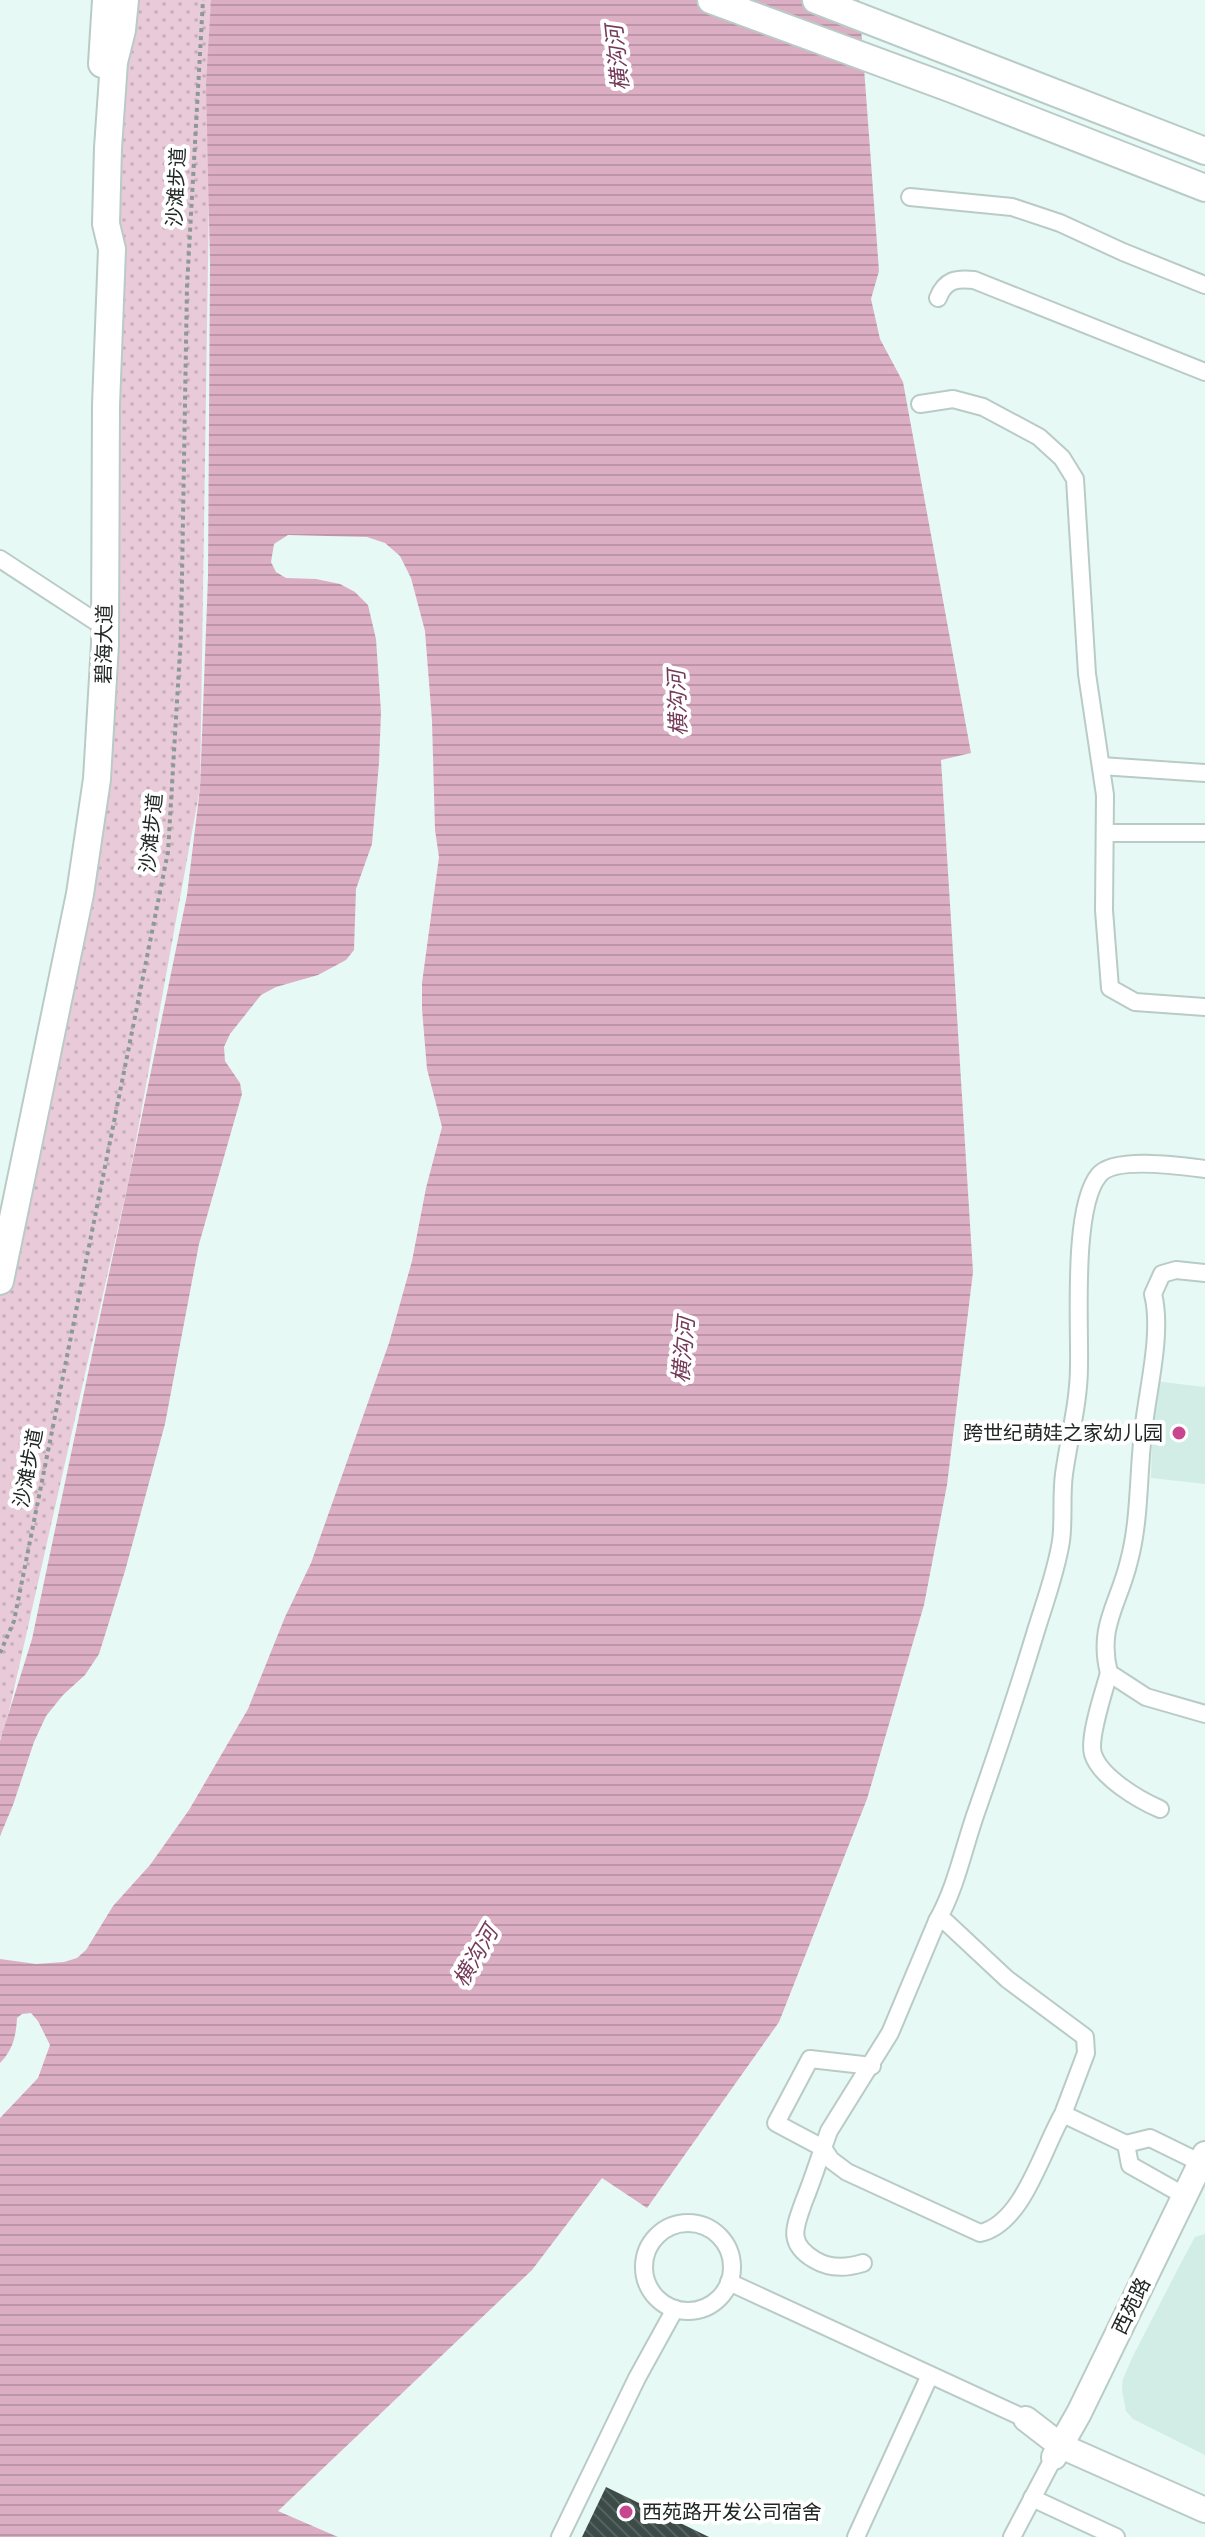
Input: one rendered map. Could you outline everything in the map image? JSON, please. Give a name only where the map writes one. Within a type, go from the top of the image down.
[{"type":"main road","points":[[711,0],[1205,188]]},
{"type":"main road","points":[[816,0],[1205,151]]},
{"type":"main road","name":"碧海大道","points":[[0,1281],[61,991],[90,833],[102,726],[97,176],[106,3]]},
{"type":"main road","name":"碧海大道","points":[[0,1229],[80,833],[99,624]]},
{"type":"main road","name":"西苑路","points":[[1061,2445],[1203,2159]]},
{"type":"main road","points":[[1026,2419],[1061,2445],[1205,2510]]},
{"type":"main road","points":[[1061,2445],[1205,2495]]},
{"type":"street","points":[[910,197],[1012,207],[1060,223],[1205,285]]},
{"type":"street","points":[[938,298],[943,287],[958,278],[974,280],[1205,372]]},
{"type":"street","points":[[920,404],[953,399],[983,407],[1039,437],[1062,458],[1075,479],[1087,674],[1101,766],[1105,833],[1104,910],[1110,988],[1135,1002],[1205,1007]]},
{"type":"street","points":[[0,559],[99,624]]},
{"type":"street","points":[[1101,766],[1205,773]]},
{"type":"street","points":[[1105,833],[1205,833]]},
{"type":"street","points":[[863,2263],[827,2265],[805,2253],[796,2241],[796,2221],[829,2131],[890,2033],[957,1877],[964,1845],[1010,1719],[1047,1599],[1061,1540],[1064,1473],[1079,1379],[1081,1313],[1078,1278],[1087,1200],[1099,1175],[1112,1166],[1142,1164],[1205,1169]]},
{"type":"street","points":[[1160,1809],[1126,1791],[1100,1766],[1092,1751],[1098,1710],[1109,1673],[1104,1641],[1113,1602],[1129,1563],[1137,1512],[1158,1315],[1153,1294],[1162,1274],[1176,1270],[1205,1273]]},
{"type":"street","points":[[1109,1673],[1146,1697],[1205,1714]]},
{"type":"street","points":[[872,2066],[810,2059],[776,2123],[823,2148],[831,2160],[847,2172],[980,2233],[1003,2223],[1016,2210],[1063,2114],[1086,2053],[1085,2037],[1077,2028],[1007,1979],[946,1922],[937,1921]]},
{"type":"street","points":[[1063,2114],[1126,2144],[1150,2138],[1203,2159]]},
{"type":"street","points":[[1126,2144],[1130,2165],[1185,2196]]},
{"type":"street","points":[[683,2223],[698,2224],[712,2230],[729,2252],[732,2266],[729,2282],[714,2302],[689,2311],[675,2309],[662,2303],[651,2292],[645,2278],[647,2249],[656,2236],[668,2227],[683,2223]]},
{"type":"street","points":[[729,2282],[1026,2419]]},
{"type":"street","points":[[560,2537],[637,2378],[675,2309]]},
{"type":"street","points":[[856,2537],[930,2375]]},
{"type":"street","points":[[1012,2537],[1061,2445]]},
{"type":"street","points":[[1032,2498],[1116,2537]]},
{"type":"path","name":"沙滩步道","points":[[0,1653],[14,1621],[168,852],[181,635],[187,286],[203,0]]},
{"type":"shaded area","points":[[125,0],[212,0],[200,788],[129,1179],[5,1729],[0,1739],[0,1284],[102,726]]},
{"type":"shaded area","name":"跨世纪萌娃之家幼儿园","points":[[1154,1381],[1205,1387],[1205,1484],[1151,1478]]},
{"type":"shaded area","points":[[1205,2234],[1205,2455],[1133,2419],[1126,2411],[1122,2390],[1123,2379],[1133,2356],[1182,2261],[1195,2237]]},
{"type":"water","name":"横沟河","points":[[211,0],[859,0],[879,271],[871,299],[880,339],[903,382],[971,753],[941,760],[973,1272],[947,1485],[924,1605],[867,1799],[779,2022],[647,2208],[602,2178],[532,2270],[278,2511],[338,2537],[0,2537],[0,2118],[38,2078],[50,2045],[31,2013],[22,2014],[17,2018],[11,2048],[0,2063],[0,1959],[36,1964],[64,1962],[77,1958],[86,1950],[113,1906],[150,1865],[189,1810],[248,1709],[285,1617],[311,1563],[389,1343],[412,1261],[442,1127],[427,1069],[422,1009],[422,983],[439,857],[425,631],[411,578],[400,556],[385,543],[367,537],[288,535],[274,544],[271,562],[276,572],[286,578],[340,584],[355,592],[368,605],[376,639],[381,712],[379,763],[372,844],[356,889],[354,950],[346,960],[318,975],[276,987],[261,995],[230,1034],[224,1047],[225,1061],[240,1083],[242,1094],[199,1244],[165,1424],[125,1571],[99,1654],[85,1675],[46,1716],[0,1836],[0,1741],[32,1639],[129,1179],[187,895],[200,788],[208,577],[210,262],[206,84]]},
{"type":"building","name":"西苑路开发公司宿舍","points":[[606,2487],[709,2537],[582,2537]]},
{"type":"place","name":"跨世纪萌娃之家幼儿园","points":[[1179,1433]]},
{"type":"place","name":"西苑路开发公司宿舍","points":[[626,2512]]}]
